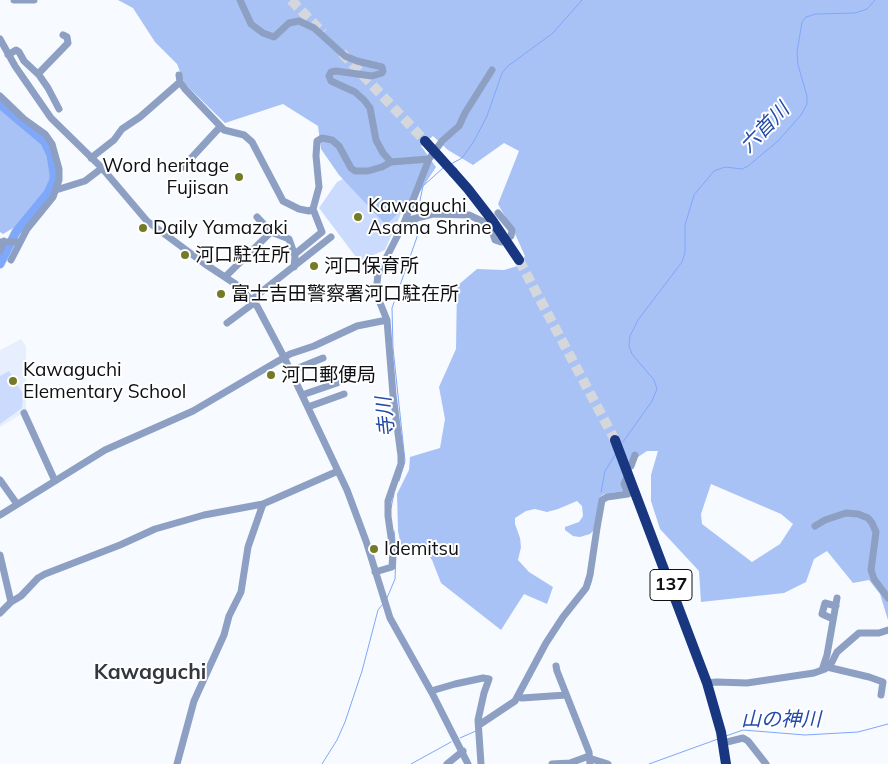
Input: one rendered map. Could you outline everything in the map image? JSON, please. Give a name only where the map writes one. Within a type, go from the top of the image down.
[{"type":"highway","points":[[425,141],[468,189],[519,260]]},
{"type":"highway","name":"137","points":[[615,440],[707,683],[722,738],[726,764]]},
{"type":"street","points":[[14,0],[34,0]]},
{"type":"street","points":[[240,0],[251,24],[263,33],[274,37],[289,23],[299,20],[314,28],[345,56],[382,67],[382,73],[372,76],[331,72],[329,76],[331,81],[355,92],[370,108],[376,140],[383,153],[391,162]]},
{"type":"street","points":[[38,74],[68,43],[67,37],[63,35]]},
{"type":"street","points":[[0,39],[8,56],[51,118],[63,132],[102,168],[147,221],[237,285],[253,302],[265,319],[358,517],[384,601],[397,631],[431,691],[468,764]]},
{"type":"street","points":[[0,60],[16,50],[38,74],[57,105],[45,109]]},
{"type":"street","points":[[14,65],[22,58]]},
{"type":"street","points":[[21,76],[31,68]]},
{"type":"street","points":[[376,572],[392,566],[393,551],[388,501],[401,464],[386,320],[376,293],[378,274],[405,221],[429,159],[442,141],[459,126],[492,70]]},
{"type":"street","points":[[91,158],[114,140],[122,130],[140,117],[180,78],[220,127],[226,132],[244,136],[252,142],[283,201],[299,209],[308,211],[313,209]]},
{"type":"street","points":[[0,96],[24,120],[45,134],[52,144],[59,169],[59,180],[53,197],[18,242],[11,260]]},
{"type":"street","points":[[183,166],[220,127]]},
{"type":"street","points":[[295,254],[322,232],[313,209],[319,186],[316,156],[317,141],[322,138],[332,140],[339,146],[351,168],[355,171],[382,168],[391,162],[429,159]]},
{"type":"street","points":[[56,190],[85,181],[102,168]]},
{"type":"street","points":[[405,221],[433,214],[469,215],[492,228],[495,240],[498,242],[506,240],[511,236],[512,230],[498,213]]},
{"type":"street","points":[[257,217],[271,232],[289,239],[295,254],[294,267]]},
{"type":"street","points":[[225,277],[271,232]]},
{"type":"street","points":[[227,323],[331,237]]},
{"type":"street","points":[[0,251],[3,241],[18,242]]},
{"type":"street","points":[[0,515],[105,450],[200,407],[284,357],[314,346],[356,326],[386,320]]},
{"type":"street","points":[[291,371],[323,358]]},
{"type":"street","points":[[302,395],[337,384]]},
{"type":"street","points":[[308,408],[344,394]]},
{"type":"street","points":[[24,413],[55,481]]},
{"type":"street","points":[[631,466],[635,455]]},
{"type":"street","points":[[0,613],[42,576],[155,529],[204,515],[262,504],[338,471]]},
{"type":"street","points":[[479,725],[518,697],[546,643],[588,585],[602,500],[628,494],[624,484],[626,478]]},
{"type":"street","points":[[0,480],[17,504]]},
{"type":"street","points":[[177,764],[194,701],[224,635],[229,616],[241,592],[248,547],[262,504]]},
{"type":"street","points":[[815,526],[825,520],[846,513],[858,514],[868,518],[876,532],[871,570],[874,579],[888,598]]},
{"type":"street","points":[[0,554],[11,602]]},
{"type":"street","points":[[824,669],[827,655],[836,602],[825,603],[822,614],[833,619]]},
{"type":"street","points":[[824,669],[832,662],[837,652],[858,633],[879,633],[888,630]]},
{"type":"street","points":[[556,666],[590,759]]},
{"type":"street","points":[[707,683],[747,682],[791,677],[824,669],[886,681],[881,695]]},
{"type":"street","points":[[431,691],[483,678],[489,679],[480,707],[481,764]]},
{"type":"street","points":[[518,697],[566,695]]},
{"type":"street","points":[[722,738],[742,738],[748,741],[766,764]]},
{"type":"street","points":[[447,764],[463,751]]},
{"type":"street","points":[[552,764],[590,759],[608,764]]},
{"type":"shaded area","points":[[118,0],[888,0],[888,620],[880,594],[869,580],[853,583],[827,551],[814,559],[806,582],[784,593],[701,602],[699,571],[660,529],[651,501],[651,475],[658,451],[647,451],[629,463],[624,476],[624,491],[604,494],[600,497],[594,530],[590,534],[580,537],[573,536],[565,530],[565,527],[579,522],[583,516],[582,506],[577,501],[547,512],[535,509],[526,511],[515,518],[521,547],[518,560],[529,572],[553,587],[547,604],[524,594],[501,630],[441,583],[432,560],[421,544],[402,550],[398,531],[397,494],[409,470],[410,457],[440,448],[445,419],[439,387],[456,349],[457,286],[477,269],[504,270],[518,266],[525,256],[498,204],[519,151],[504,143],[473,165],[448,150],[433,136],[421,146],[436,167],[419,193],[386,225],[339,175],[321,149],[318,126],[283,104],[225,123],[185,84],[177,64],[155,42],[133,8]],"holes":[[[711,484],[781,514],[793,524],[780,544],[752,562],[702,524],[701,514]]]},
{"type":"shaded area","points":[[0,108],[37,138],[51,159],[54,187],[34,216],[3,234],[0,232]]},
{"type":"shaded area","points":[[351,175],[414,184],[385,250],[359,261],[319,208],[337,182]]},
{"type":"shaded area","name":"Kawaguchi Elementary School","points":[[21,339],[26,346],[26,411],[0,427],[0,350]]},
{"type":"shaded area","points":[[9,371],[23,394],[22,408],[0,424],[0,376]]},
{"type":"waterway","name":"寺川","points":[[451,164],[462,158],[474,141],[487,116],[502,73],[508,66],[553,33],[582,0]]},
{"type":"waterway","name":"六首川","points":[[623,442],[652,401],[657,389],[654,380],[632,354],[629,346],[630,336],[638,320],[682,262],[685,253],[685,225],[694,195],[714,171],[725,167],[742,169],[748,166],[778,141],[801,115],[807,104],[807,96],[798,65],[797,52],[802,22],[806,17],[816,14],[855,13],[867,9],[875,0]]},
{"type":"waterway","points":[[0,104],[45,142],[51,155],[54,174],[54,180],[48,193],[16,232],[0,264]]},
{"type":"waterway","name":"寺川","points":[[417,215],[423,186],[443,168]]},
{"type":"waterway","name":"寺川","points":[[399,481],[405,461],[393,348],[392,308],[417,237],[417,221]]},
{"type":"waterway","name":"六首川","points":[[601,492],[605,471],[615,455]]},
{"type":"waterway","name":"寺川","points":[[391,508],[394,494]]},
{"type":"waterway","name":"寺川","points":[[394,531],[396,550]]},
{"type":"waterway","name":"寺川","points":[[387,598],[395,579],[396,554]]},
{"type":"waterway","name":"六首川","points":[[589,588],[592,580]]},
{"type":"waterway","name":"寺川","points":[[322,764],[337,740],[345,722],[362,671],[378,610],[382,605]]},
{"type":"waterway","name":"山の神川","points":[[726,736],[743,730],[805,735],[858,732],[888,724]]},
{"type":"waterway","name":"六首川","points":[[460,738],[476,731]]},
{"type":"waterway","name":"山の神川","points":[[649,764],[718,739]]},
{"type":"waterway","name":"六首川","points":[[411,764],[451,742]]},
{"type":"tunnel","points":[[291,0],[323,33]]},
{"type":"tunnel","points":[[342,53],[425,141]]},
{"type":"tunnel","points":[[519,260],[615,440]]},
{"type":"place","name":"Word heritage Fujisan","points":[[239,177]]},
{"type":"place","name":"Kawaguchi Asama Shrine","points":[[358,217]]},
{"type":"place","name":"Daily Yamazaki","points":[[143,228]]},
{"type":"place","name":"河口駐在所","points":[[185,255]]},
{"type":"place","name":"河口保育所","points":[[314,266]]},
{"type":"place","name":"富士吉田警察署河口駐在所","points":[[221,294]]},
{"type":"place","name":"河口郵便局","points":[[271,375]]},
{"type":"place","name":"Kawaguchi Elementary School","points":[[13,381]]},
{"type":"place","name":"Idemitsu","points":[[374,549]]},
{"type":"district","name":"Kawaguchi","points":[[150,673]]}]
